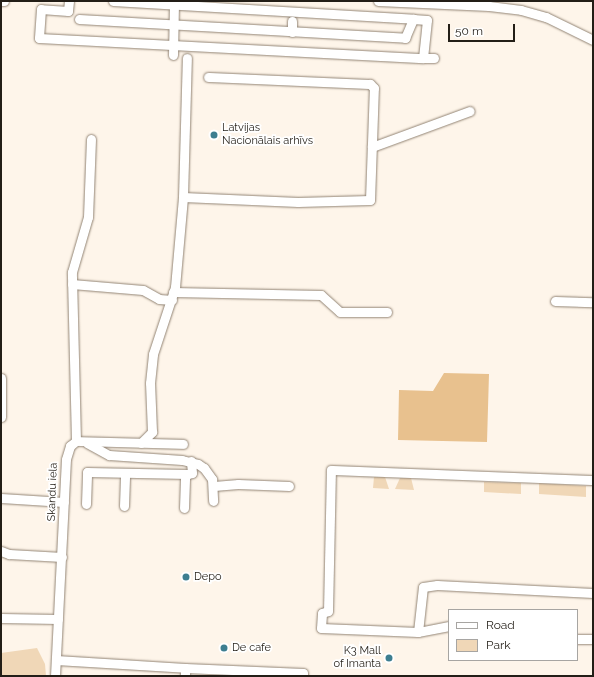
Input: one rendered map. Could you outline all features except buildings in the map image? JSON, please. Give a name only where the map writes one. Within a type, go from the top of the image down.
[{"type":"street","points":[[69,1],[68,11],[42,5],[39,38],[434,58]]},
{"type":"street","points":[[113,1],[175,3],[427,20],[424,58]]},
{"type":"street","points":[[378,1],[489,6],[521,10],[546,16],[593,40]]},
{"type":"street","points":[[173,55],[175,3]]},
{"type":"street","points":[[80,19],[405,38],[413,19]]},
{"type":"street","points":[[292,21],[292,32]]},
{"type":"street","points":[[141,443],[152,432],[150,383],[153,354],[161,324],[172,296],[183,197],[187,58]]},
{"type":"street","points":[[183,197],[298,202],[370,200],[374,88],[370,84],[208,77]]},
{"type":"street","points":[[372,147],[470,111]]},
{"type":"street","points":[[80,441],[72,272],[88,217],[91,139]]},
{"type":"street","points":[[72,284],[143,290],[159,299],[172,296],[321,295],[340,312],[387,312]]},
{"type":"street","points":[[555,301],[593,302]]},
{"type":"street","points":[[1,378],[1,417]]},
{"type":"street","points":[[80,441],[183,444]]},
{"type":"street","points":[[80,441],[109,455],[191,461],[204,468],[214,486],[213,501]]},
{"type":"street","name":"Skandu iela","points":[[55,676],[66,459],[70,446],[80,441]]},
{"type":"street","points":[[141,443],[147,448],[147,453],[141,458]]},
{"type":"street","points":[[86,504],[88,472],[185,474],[192,473],[191,461]]},
{"type":"street","points":[[448,626],[418,632],[322,628],[322,613],[328,611],[331,470],[593,480]]},
{"type":"street","points":[[124,506],[125,473]]},
{"type":"street","points":[[184,508],[185,474]]},
{"type":"street","points":[[214,486],[238,484],[289,486]]},
{"type":"street","points":[[1,498],[64,502]]},
{"type":"street","points":[[1,551],[9,554],[62,557]]},
{"type":"street","points":[[418,632],[423,587],[437,585],[593,593]]},
{"type":"street","points":[[1,618],[58,619]]},
{"type":"street","points":[[578,638],[593,640]]},
{"type":"street","points":[[56,660],[185,672],[303,673],[302,676]]},
{"type":"green space","points":[[374,477],[385,477],[389,489],[373,488]]},
{"type":"green space","points":[[400,478],[411,478],[414,490],[395,489]]},
{"type":"green space","points":[[484,482],[521,483],[521,494],[484,492]]},
{"type":"green space","points":[[539,483],[586,486],[586,497],[539,494]]},
{"type":"green space","points":[[37,648],[45,664],[46,676],[1,676],[1,653]]},
{"type":"shaded area","points":[[444,373],[489,374],[487,442],[398,440],[399,390],[433,391]]},
{"type":"place","name":"Latvijas Nacionālais arhīvs","points":[[214,135]]},
{"type":"place","name":"Depo","points":[[186,577]]},
{"type":"place","name":"De cafe","points":[[224,648]]},
{"type":"place","name":"K3 Mall of Imanta","points":[[389,658]]}]
